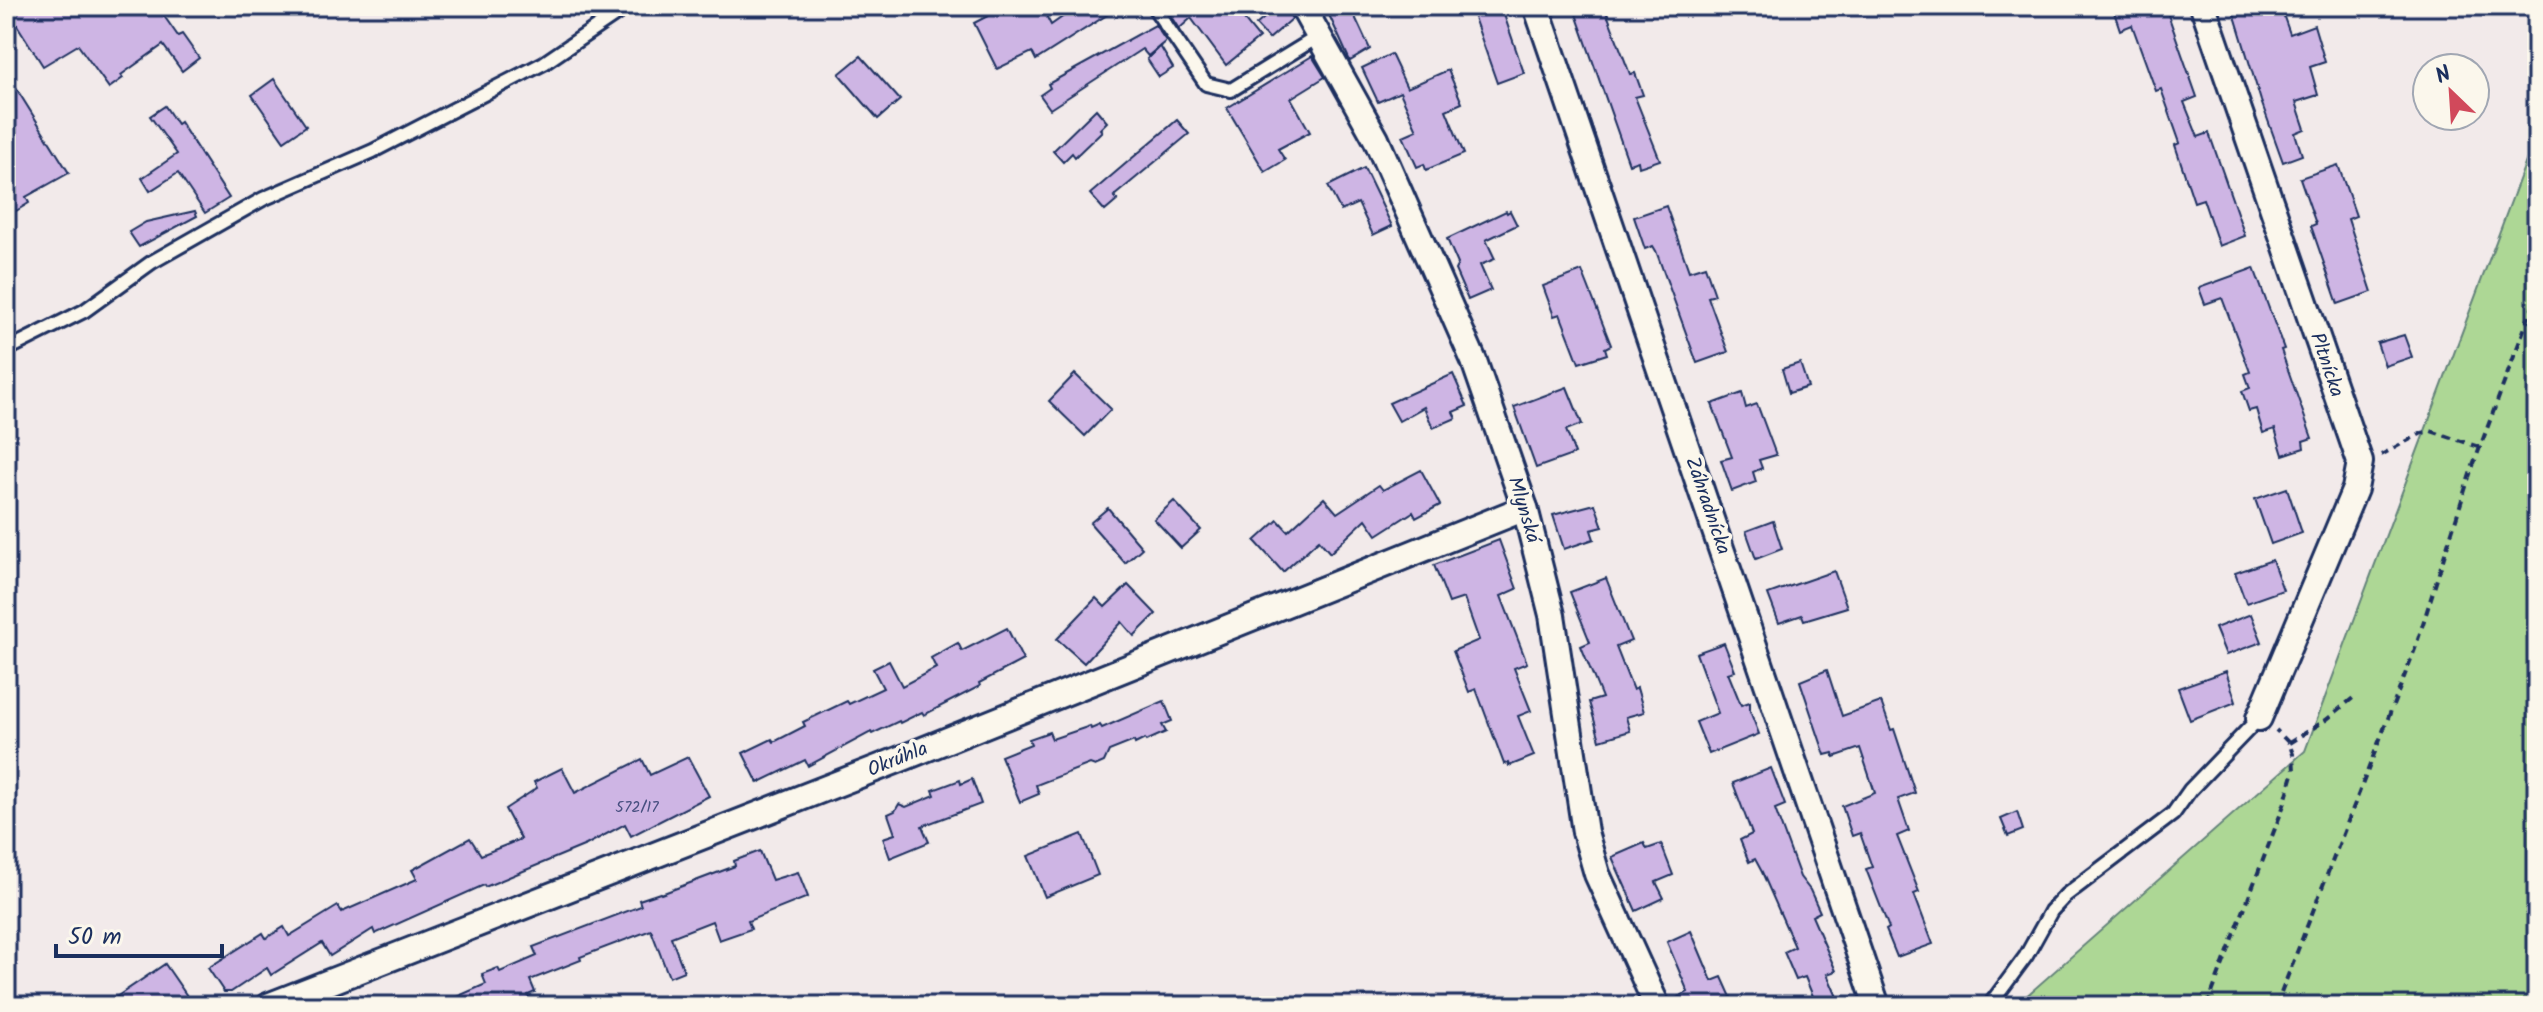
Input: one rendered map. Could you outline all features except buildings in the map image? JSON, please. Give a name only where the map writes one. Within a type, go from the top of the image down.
[{"type":"street","name":"Mlynská","points":[[1302,6],[1376,139],[1474,361],[1525,508],[1552,615],[1585,832],[1597,874],[1657,1006]]},
{"type":"street","name":"Záhradnícka","points":[[1536,6],[1877,1006]]},
{"type":"street","name":"Pltnícka","points":[[2203,6],[2360,462]]},
{"type":"street","points":[[2259,718],[2355,489],[2360,462]]},
{"type":"street","name":"Okrúhla","points":[[268,1006],[869,771],[1525,508]]},
{"type":"lane","points":[[6,350],[84,311],[152,262],[263,199],[373,151],[544,63],[628,6]]},
{"type":"lane","points":[[1153,6],[1206,84],[1231,90],[1319,36]]},
{"type":"lane","points":[[1989,1006],[2026,956],[2051,911],[2066,895],[2173,814],[2190,790],[2259,718]]},
{"type":"path","points":[[2276,1006],[2415,649],[2480,448],[2537,295]]},
{"type":"path","points":[[2360,462],[2431,431],[2480,448]]},
{"type":"path","points":[[2289,743],[2326,720],[2353,698]]},
{"type":"path","points":[[2207,1006],[2284,805],[2294,771],[2289,743],[2259,718]]},
{"type":"green space","points":[[2537,132],[2537,1006],[2015,1006],[2305,751]]}]
